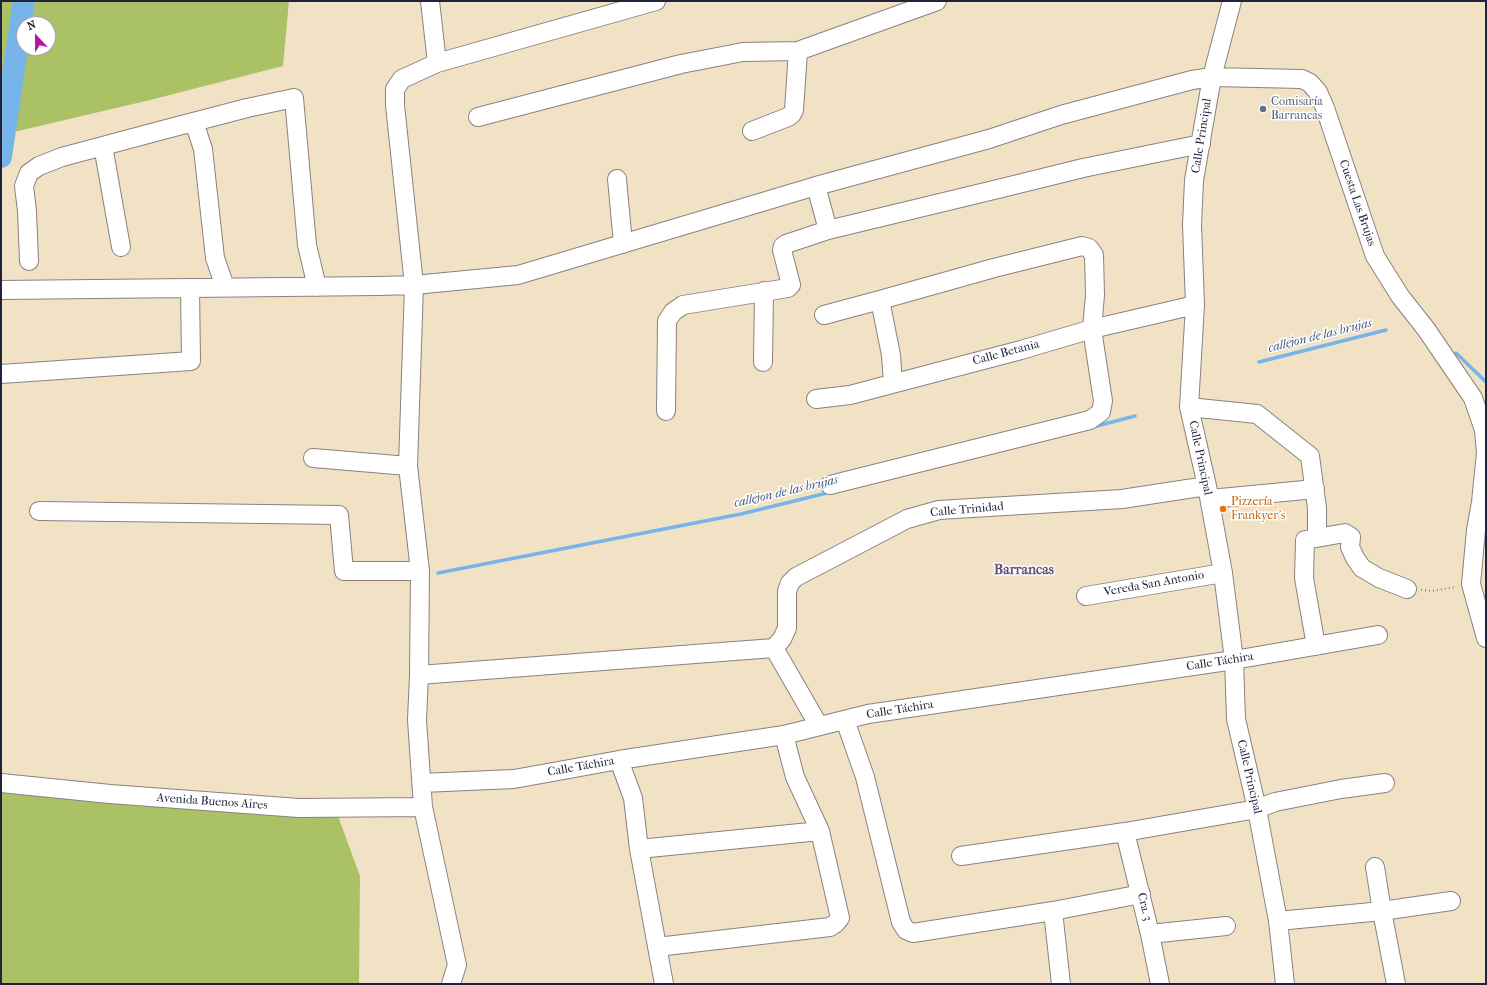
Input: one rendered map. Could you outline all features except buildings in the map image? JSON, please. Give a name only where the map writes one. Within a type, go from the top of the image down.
[{"type":"street","points":[[430,1],[437,63]]},
{"type":"street","points":[[451,984],[457,965],[423,807],[417,720],[420,571],[408,466],[414,285],[395,105],[395,89],[402,79],[437,63],[656,1]]},
{"type":"street","points":[[478,117],[681,64],[743,52],[798,51],[937,1]]},
{"type":"street","name":"Calle Principal","points":[[1232,1],[1212,77],[1194,180],[1192,224],[1195,305],[1189,407],[1208,493],[1223,573],[1234,660],[1236,719],[1257,809],[1278,921],[1285,984]]},
{"type":"street","points":[[752,131],[792,114],[794,110],[798,51]]},
{"type":"street","name":"Cuesta Las Brujas","points":[[1,290],[414,285],[518,275],[816,186],[989,139],[1061,115],[1192,80],[1212,77],[1302,79],[1310,83],[1318,92],[1325,108],[1375,256],[1400,296],[1479,398],[1486,453],[1481,502],[1481,530],[1471,584]]},
{"type":"street","points":[[30,261],[24,186],[29,173],[39,166],[62,157],[103,146],[294,98],[307,245],[317,287]]},
{"type":"street","points":[[194,122],[203,149],[215,258],[225,287]]},
{"type":"street","points":[[666,411],[667,321],[672,312],[683,305],[790,287],[782,250],[783,246],[828,230],[1083,168],[1201,144]]},
{"type":"street","points":[[103,146],[121,247]]},
{"type":"street","points":[[617,179],[623,244]]},
{"type":"street","points":[[816,186],[828,230]]},
{"type":"street","points":[[824,315],[994,268],[1082,246],[1089,248],[1094,255],[1095,295],[1092,329],[1103,401],[1102,412],[1090,420],[830,485]]},
{"type":"street","points":[[1,374],[191,361],[190,288]]},
{"type":"street","points":[[764,291],[764,362]]},
{"type":"street","points":[[880,300],[891,355],[893,383]]},
{"type":"street","name":"Calle Betania","points":[[816,399],[850,394],[1021,350],[1092,329],[1195,305]]},
{"type":"street","points":[[1189,407],[1257,414],[1310,456],[1317,508],[1317,537]]},
{"type":"street","points":[[313,458],[408,466]]},
{"type":"street","name":"Calle Trinidad","points":[[774,648],[782,639],[787,628],[788,592],[790,583],[796,577],[907,519],[939,510],[1208,493],[1315,489]]},
{"type":"street","points":[[39,510],[339,515],[344,571],[420,571]]},
{"type":"street","points":[[1316,646],[1304,578],[1305,540],[1345,533],[1351,537],[1350,547],[1362,568],[1379,578],[1407,589]]},
{"type":"street","name":"Vereda San Antonio","points":[[1086,596],[1223,573]]},
{"type":"street","points":[[1471,584],[1486,638]]},
{"type":"street","name":"Calle Táchira","points":[[422,783],[514,779],[619,760],[784,735],[868,714],[1234,660],[1378,635]]},
{"type":"street","points":[[419,675],[774,648],[819,726]]},
{"type":"street","points":[[845,720],[865,777],[901,922],[906,930],[913,933],[1053,911],[1140,894]]},
{"type":"street","points":[[657,947],[830,927],[840,918],[820,831],[795,777],[784,735]]},
{"type":"street","points":[[619,760],[633,798],[639,849],[664,984]]},
{"type":"street","name":"Avenida Buenos Aires","points":[[1,783],[110,794],[299,808],[423,807]]},
{"type":"street","points":[[961,856],[1125,832],[1257,809],[1275,802],[1341,789],[1385,783]]},
{"type":"street","points":[[639,849],[820,831]]},
{"type":"street","name":"Cra. 3","points":[[1125,832],[1150,934],[1160,984]]},
{"type":"street","points":[[1375,867],[1396,984]]},
{"type":"street","points":[[1278,921],[1382,911],[1450,901]]},
{"type":"street","points":[[1053,911],[1061,984]]},
{"type":"street","points":[[1150,934],[1226,926]]},
{"type":"path","points":[[1407,589],[1432,591],[1471,584]]},
{"type":"green space","points":[[1,1],[289,1],[283,66],[150,100],[1,135]]},
{"type":"green space","points":[[1,781],[335,808],[360,876],[359,984],[1,984]]},
{"type":"waterway","points":[[1,157],[24,1]]},
{"type":"waterway","name":"callejon de las brujas","points":[[1259,362],[1386,330]]},
{"type":"waterway","name":"callejon de las brujas","points":[[1456,353],[1486,382]]},
{"type":"waterway","name":"callejon de las brujas","points":[[1093,427],[1135,416]]},
{"type":"waterway","name":"callejon de las brujas","points":[[438,573],[741,514],[831,492]]},
{"type":"place","name":"Comisaría Barrancas","points":[[1263,109]]},
{"type":"place","name":"Pizzería Frankyer's","points":[[1223,509]]},
{"type":"district","name":"Barrancas","points":[[1024,571]]}]
